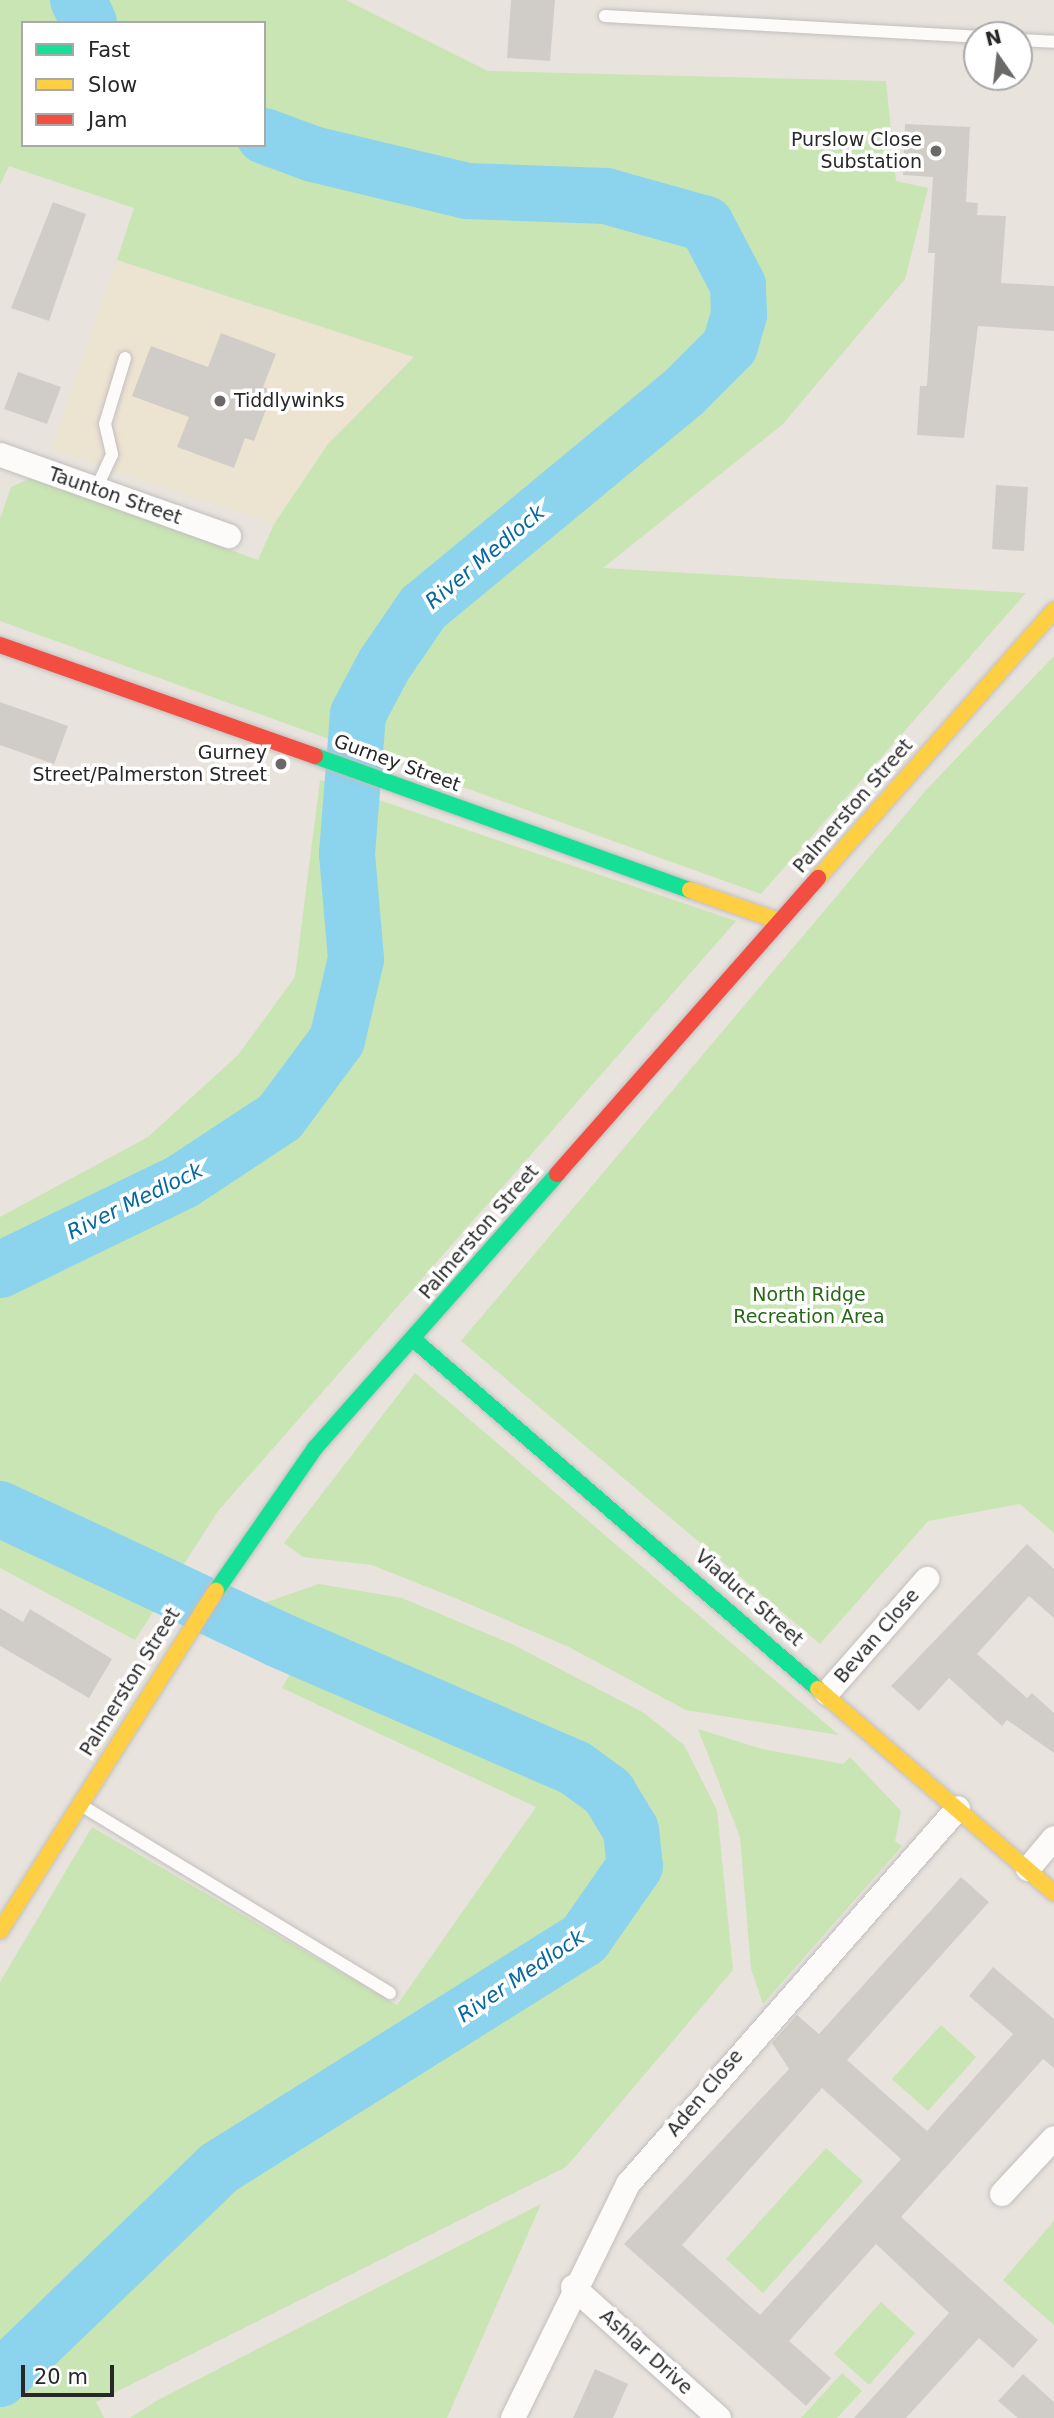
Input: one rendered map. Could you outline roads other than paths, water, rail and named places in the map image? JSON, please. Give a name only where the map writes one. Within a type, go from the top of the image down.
[{"type":"street","name":"Taunton Street","points":[[0,456],[229,536]]},
{"type":"street","name":"Palmerston Street","points":[[0,1931],[162,1668],[223,1576],[315,1448],[1054,610]]},
{"type":"street","name":"Gurney Street","points":[[0,645],[779,921]]},
{"type":"street","name":"Viaduct Street","points":[[413,1339],[827,1693],[1054,1893]]},
{"type":"street","name":"Bevan Close","points":[[827,1693],[927,1579]]},
{"type":"street","name":"Aden Close","points":[[513,2418],[573,2287],[628,2184],[958,1809]]},
{"type":"street","points":[[1028,1870],[1054,1838]]},
{"type":"street","points":[[1002,2194],[1054,2137]]},
{"type":"street","name":"Ashlar Drive","points":[[573,2287],[719,2418]]},
{"type":"lane","points":[[605,16],[963,36]]},
{"type":"lane","points":[[1033,41],[1054,43]]},
{"type":"lane","points":[[96,489],[112,454],[105,424],[125,359]]},
{"type":"lane","points":[[78,1804],[390,1993]]},
{"type":"waterway","name":"River Medlock","points":[[78,0],[88,21]]},
{"type":"waterway","name":"River Medlock","points":[[0,1270],[183,1181],[280,1117],[337,1040],[356,959],[347,854],[358,714],[384,665],[423,608],[684,392],[730,346],[739,315],[738,285],[706,224],[606,196],[467,191],[313,154],[266,137]]},
{"type":"waterway","name":"River Medlock","points":[[0,1509],[277,1639],[575,1768],[608,1792],[631,1830],[635,1866],[584,1939],[218,2169],[0,2379]]},
{"type":"place","name":"Purslow Close Substation","points":[[936,151]]},
{"type":"place","name":"Tiddlywinks","points":[[220,401]]},
{"type":"place","name":"Gurney Street/Palmerston Street","points":[[281,764]]},
{"type":"park label","name":"North Ridge Recreation Area","points":[[809,1306]]}]
